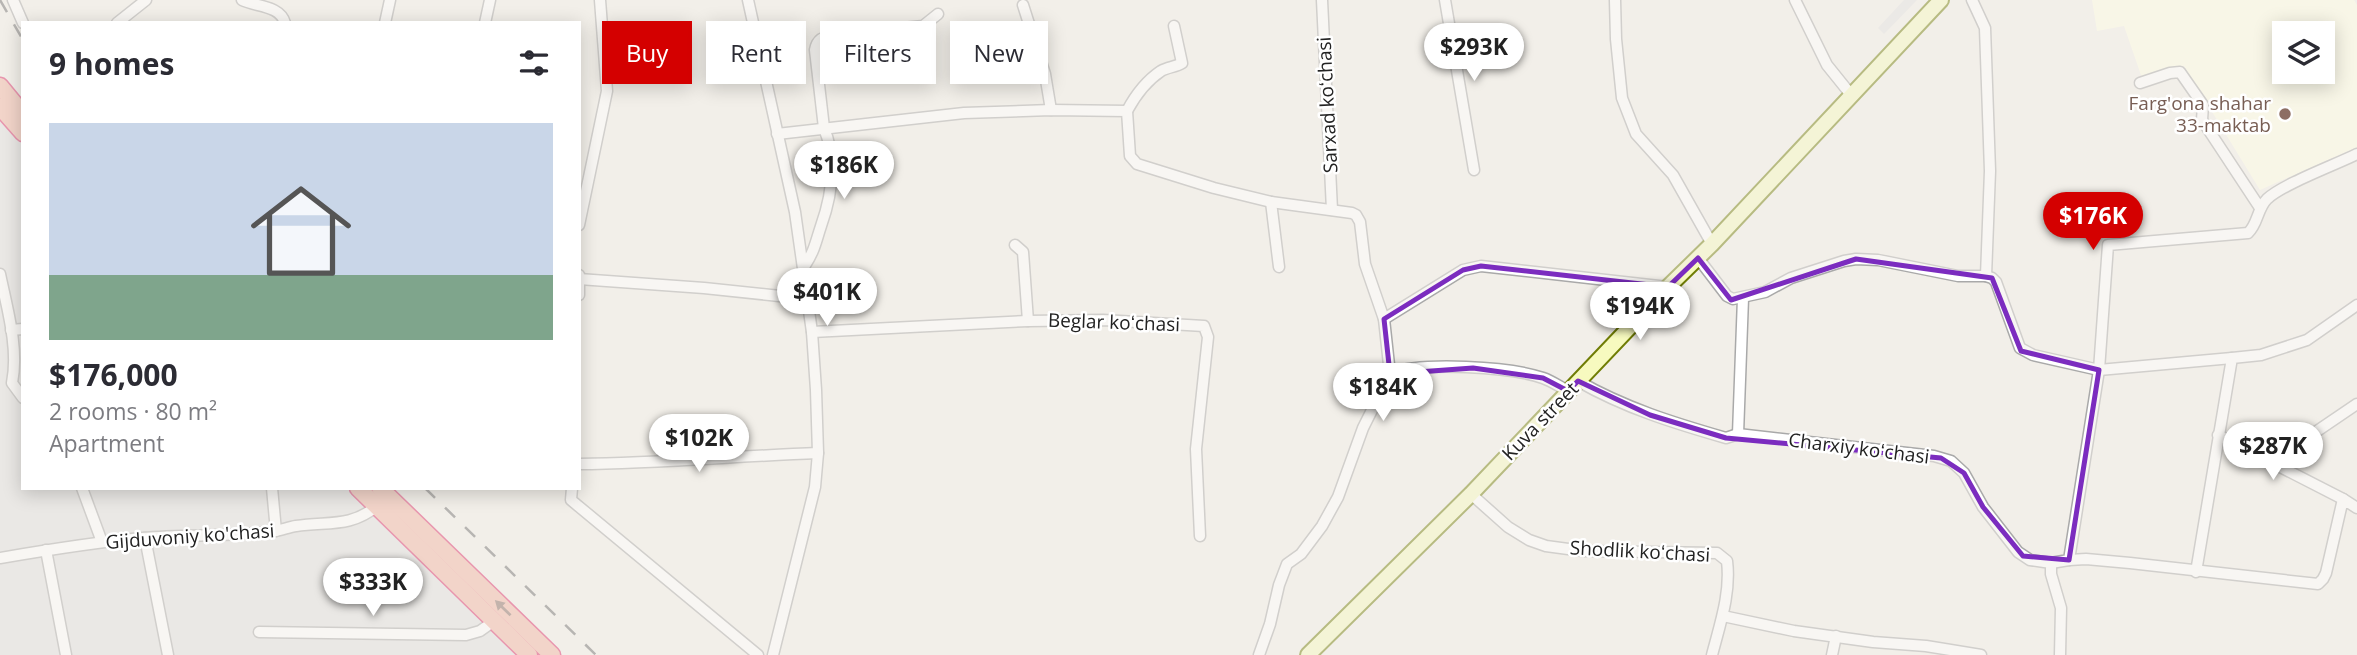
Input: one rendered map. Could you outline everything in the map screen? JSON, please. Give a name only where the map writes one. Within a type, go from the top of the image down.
[{"type":"highway","points":[[0,86],[21,112]]},
{"type":"highway","points":[[0,108],[21,131]]},
{"type":"highway","points":[[360,490],[529,655]]},
{"type":"highway","points":[[382,490],[552,655]]},
{"type":"main road","name":"Kuva street","points":[[1308,655],[1471,494],[1712,244],[1941,0]]},
{"type":"street","points":[[13,0],[22,21]]},
{"type":"street","points":[[120,21],[146,0]]},
{"type":"street","points":[[242,0],[278,11],[285,21]]},
{"type":"street","points":[[385,21],[390,0]]},
{"type":"street","points":[[485,21],[490,0]]},
{"type":"street","points":[[581,215],[607,91],[600,0]]},
{"type":"street","points":[[748,0],[795,212],[804,267],[812,332],[818,453],[815,487],[773,655]]},
{"type":"street","name":"Sarxad koʻchasi","points":[[1322,0],[1332,210]]},
{"type":"street","points":[[1445,0],[1474,170]]},
{"type":"street","points":[[1615,0],[1622,98],[1636,134],[1673,175],[1712,244]]},
{"type":"street","points":[[1795,0],[1828,65],[1852,96]]},
{"type":"street","points":[[1972,0],[1984,28],[1990,171],[1986,276]]},
{"type":"street","points":[[1023,5],[1045,74],[1051,110]]},
{"type":"street","points":[[804,267],[815,251],[831,190],[828,140],[824,128],[815,50],[818,41],[833,35],[923,26],[938,14]]},
{"type":"street","points":[[1174,26],[1182,63],[1162,70],[1134,97],[1127,111],[1129,153],[1133,162],[1214,188],[1271,202],[1352,213],[1359,219],[1365,264],[1384,319],[1390,374],[1363,428],[1338,497],[1322,526],[1301,554],[1287,564],[1259,655]]},
{"type":"street","points":[[2140,83],[2170,73],[2183,74],[2203,105],[2202,120],[2260,208]]},
{"type":"street","points":[[777,134],[964,113],[1127,111]]},
{"type":"street","points":[[2069,560],[2099,370],[2108,245],[2248,233],[2260,208],[2273,194],[2357,154]]},
{"type":"street","points":[[1271,202],[1279,267]]},
{"type":"street","points":[[1015,245],[1023,252],[1028,320]]},
{"type":"street","points":[[1698,258],[1727,296],[1733,299],[1765,292],[1791,278],[1856,259],[1878,260],[1958,276],[1986,276],[1996,282],[2022,351],[2099,370],[2260,355],[2306,340],[2357,305]]},
{"type":"street","points":[[1384,319],[1472,267],[1668,287]]},
{"type":"street","points":[[0,274],[11,330],[14,372],[12,383],[21,394]]},
{"type":"street","points":[[581,278],[808,299]]},
{"type":"street","points":[[1738,435],[1743,298]]},
{"type":"street","name":"Beglar koʻchasi","points":[[812,332],[1028,320],[1102,320],[1199,325],[1207,328],[1196,449],[1200,536]]},
{"type":"street","points":[[11,330],[21,329]]},
{"type":"street","points":[[2196,572],[2232,358]]},
{"type":"street","name":"Charxiy koʻchasi","points":[[1390,374],[1399,370],[1472,368],[1543,378],[1602,395],[1650,415],[1726,438],[1738,435],[1934,456],[1951,461],[1964,473],[1983,507],[2018,552],[2030,560],[2051,563]]},
{"type":"street","points":[[2270,463],[2357,404]]},
{"type":"street","points":[[2218,435],[2357,508]]},
{"type":"street","points":[[581,464],[651,463],[818,453]]},
{"type":"street","points":[[83,490],[102,542]]},
{"type":"street","points":[[272,490],[276,531]]},
{"type":"street","points":[[572,490],[571,500],[758,655]]},
{"type":"street","name":"Shodlik koʻchasi","points":[[1471,494],[1508,527],[1529,540],[1546,546],[1583,551],[1717,553],[1727,561],[1729,575],[1723,616],[1712,655]]},
{"type":"street","points":[[2060,655],[2061,608],[2053,582],[2051,563],[2069,560],[2119,562],[2318,584],[2326,573],[2343,499]]},
{"type":"street","name":"Gijduvoniy ko'chasi","points":[[0,558],[102,542],[276,531],[297,526],[352,521],[365,516],[377,506]]},
{"type":"street","points":[[145,538],[168,655]]},
{"type":"street","points":[[46,550],[66,655]]},
{"type":"street","points":[[1723,616],[1794,631],[1981,655]]},
{"type":"street","points":[[259,632],[466,635],[480,631],[494,621]]},
{"type":"street","points":[[1832,655],[1836,636]]},
{"type":"highlighted area","points":[[1698,258],[1731,300],[1856,259],[1992,278],[2021,351],[2099,370],[2069,560],[2023,556],[1983,507],[1964,473],[1941,458],[1726,438],[1650,415],[1578,381],[1568,391],[1543,378],[1473,368],[1390,374],[1384,319],[1463,270],[1481,266],[1668,287]]},
{"type":"shaded area","points":[[1904,0],[1917,0],[1884,34],[1878,28]]},
{"type":"shaded area","name":"Farg'ona shahar 33-maktab","points":[[2092,0],[2354,0],[2357,5],[2357,147],[2260,190],[2184,66],[2143,81],[2124,26],[2097,31]]},
{"type":"shaded area","points":[[0,115],[21,137],[21,490],[371,490],[534,655],[0,655]]},
{"type":"railway","points":[[0,0],[21,37]]},
{"type":"railway","points":[[427,490],[596,655]]},
{"type":"place","name":"Farg'ona shahar 33-maktab","points":[[2285,114]]}]
